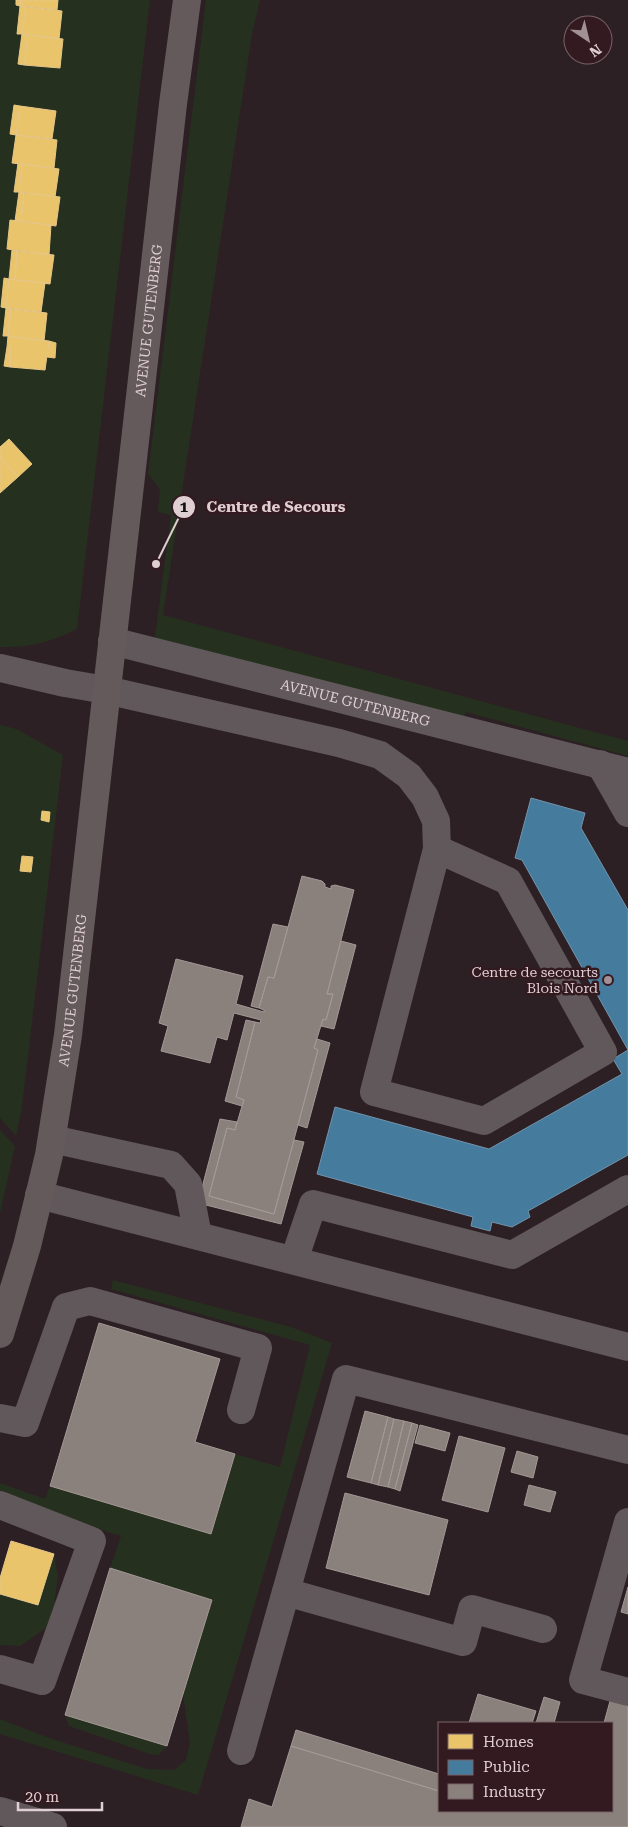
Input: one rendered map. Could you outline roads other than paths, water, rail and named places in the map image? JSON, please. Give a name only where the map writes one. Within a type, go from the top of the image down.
[{"type":"main road","name":"AVENUE GUTENBERG","points":[[0,1334],[26,1246],[52,1139],[68,1035],[173,104],[187,0]]},
{"type":"street","name":"AVENUE GUTENBERG","points":[[112,640],[614,768],[628,813]]},
{"type":"street","points":[[0,668],[65,684],[106,690],[339,743],[380,755],[409,776],[425,797],[436,820],[437,849],[374,1092],[484,1121],[603,1052],[508,881],[437,849]]},
{"type":"street","points":[[52,1139],[171,1165],[188,1184],[198,1236]]},
{"type":"street","points":[[294,1260],[313,1204],[512,1255],[628,1189]]},
{"type":"street","points":[[39,1195],[628,1347]]},
{"type":"street","points":[[0,1418],[25,1423],[66,1306],[90,1301],[258,1348],[241,1410]]},
{"type":"street","points":[[241,1751],[346,1379],[628,1450]]},
{"type":"street","points":[[0,1505],[92,1541],[42,1681],[0,1669]]},
{"type":"street","points":[[628,1522],[582,1680],[628,1692]]},
{"type":"street","points":[[286,1592],[463,1642],[472,1609],[543,1629]]},
{"type":"street","points":[[0,1811],[53,1827]]},
{"type":"place","name":"Centre de Secours","points":[[156,564]]},
{"type":"place","name":"Centre de secourts Blois Nord","points":[[608,980]]}]
